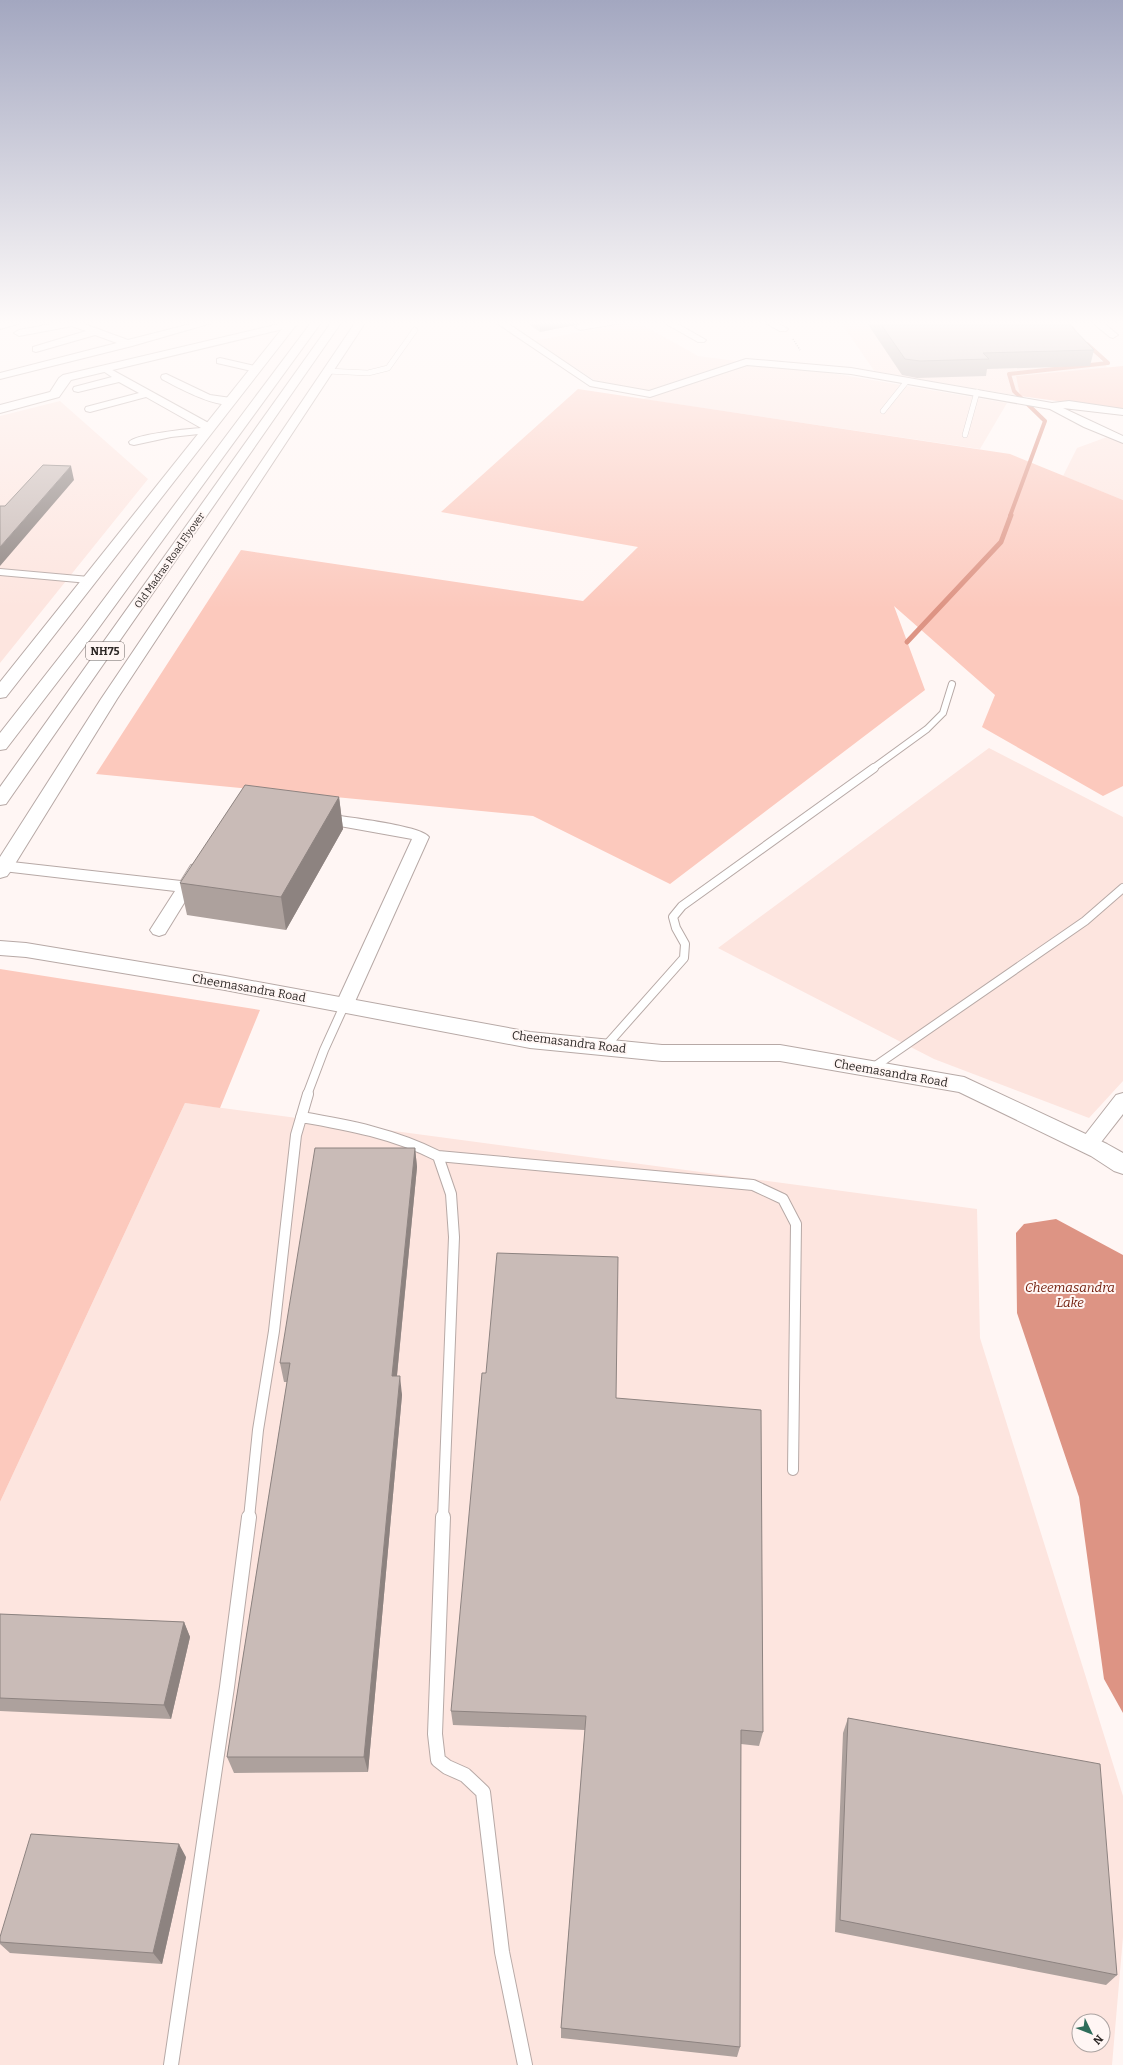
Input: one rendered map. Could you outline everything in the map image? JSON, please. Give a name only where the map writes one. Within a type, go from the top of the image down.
[{"type":"main road","points":[[0,693],[219,416]]},
{"type":"main road","name":"Old Madras Road Flyover","points":[[0,745],[89,630],[247,416]]},
{"type":"main road","name":"Old Madras Road Flyover","points":[[0,800],[270,416]]},
{"type":"main road","points":[[2,869],[109,698],[297,416]]},
{"type":"main road","name":"Cheemasandra Road","points":[[0,948],[26,950],[217,982],[530,1040],[662,1053],[780,1053],[964,1085],[1088,1145],[1123,1165]]},
{"type":"street","points":[[187,416],[209,429]]},
{"type":"street","points":[[1072,416],[1123,440]]},
{"type":"street","points":[[134,442],[171,434],[209,429]]},
{"type":"street","points":[[299,815],[407,832],[421,837],[344,1006]]},
{"type":"street","points":[[159,930],[208,855]]},
{"type":"street","points":[[2,869],[186,887]]},
{"type":"street","points":[[1088,1145],[1123,1100]]},
{"type":"lane","points":[[965,435],[970,416]]},
{"type":"lane","points":[[0,572],[89,580]]},
{"type":"lane","points":[[605,1047],[684,958],[685,944],[676,928],[673,916],[682,906],[927,729],[944,713],[952,684]]},
{"type":"lane","points":[[871,1069],[1085,921],[1123,888]]},
{"type":"lane","points":[[171,2065],[227,1688],[245,1552],[258,1430],[274,1331],[296,1135],[324,1050],[344,1006]]},
{"type":"lane","points":[[301,1117],[346,1125],[392,1137],[419,1145],[438,1156],[753,1185],[783,1199],[796,1224],[793,1470]]},
{"type":"lane","points":[[438,1156],[451,1194],[454,1237],[435,1734],[438,1760],[447,1767],[465,1775],[482,1792],[502,1952],[525,2065]]},
{"type":"shaded area","points":[[0,416],[77,416],[148,479],[0,663]]},
{"type":"shaded area","points":[[548,416],[760,416],[1010,454],[1123,500],[1123,786],[1103,796],[982,727],[995,695],[894,606],[925,690],[670,884],[533,816],[96,774],[241,550],[583,601],[638,547],[441,512]]},
{"type":"shaded area","points":[[760,416],[999,416],[980,449]]},
{"type":"shaded area","points":[[1107,437],[1123,443],[1123,500],[1063,476],[1077,448]]},
{"type":"shaded area","points":[[989,748],[1123,817],[1123,1081],[1089,1118],[934,1059],[718,948]]},
{"type":"shaded area","points":[[0,969],[260,1010],[220,1108],[185,1103],[0,1502]]},
{"type":"shaded area","points":[[185,1103],[977,1209],[980,1338],[1123,1796],[1123,1937],[1112,2065],[0,2065],[0,1502]]},
{"type":"water","name":"Cheemasandra Lake","points":[[1056,1219],[1123,1255],[1123,1713],[1104,1679],[1079,1497],[1017,1313],[1016,1233],[1024,1224]]},
{"type":"building","points":[[43,465],[71,466],[0,547],[0,506],[5,506]]},
{"type":"building","points":[[245,785],[339,797],[281,897],[180,883]]},
{"type":"building","points":[[315,1148],[415,1148],[392,1376],[400,1376],[364,1757],[227,1757],[290,1363],[280,1363]]},
{"type":"building","points":[[497,1253],[618,1257],[616,1398],[761,1410],[763,1732],[741,1730],[740,2047],[561,2028],[586,1716],[451,1711],[482,1373],[486,1373]]},
{"type":"building","points":[[0,1614],[184,1622],[164,1705],[0,1698]]},
{"type":"building","points":[[848,1718],[1100,1764],[1117,1975],[840,1920]]},
{"type":"building","points":[[31,1834],[179,1844],[153,1953],[0,1942],[0,1937]]},
{"type":"waterway","points":[[1010,516],[1045,421],[1040,416]]},
{"type":"waterway","points":[[907,642],[1001,542],[1011,515]]}]
